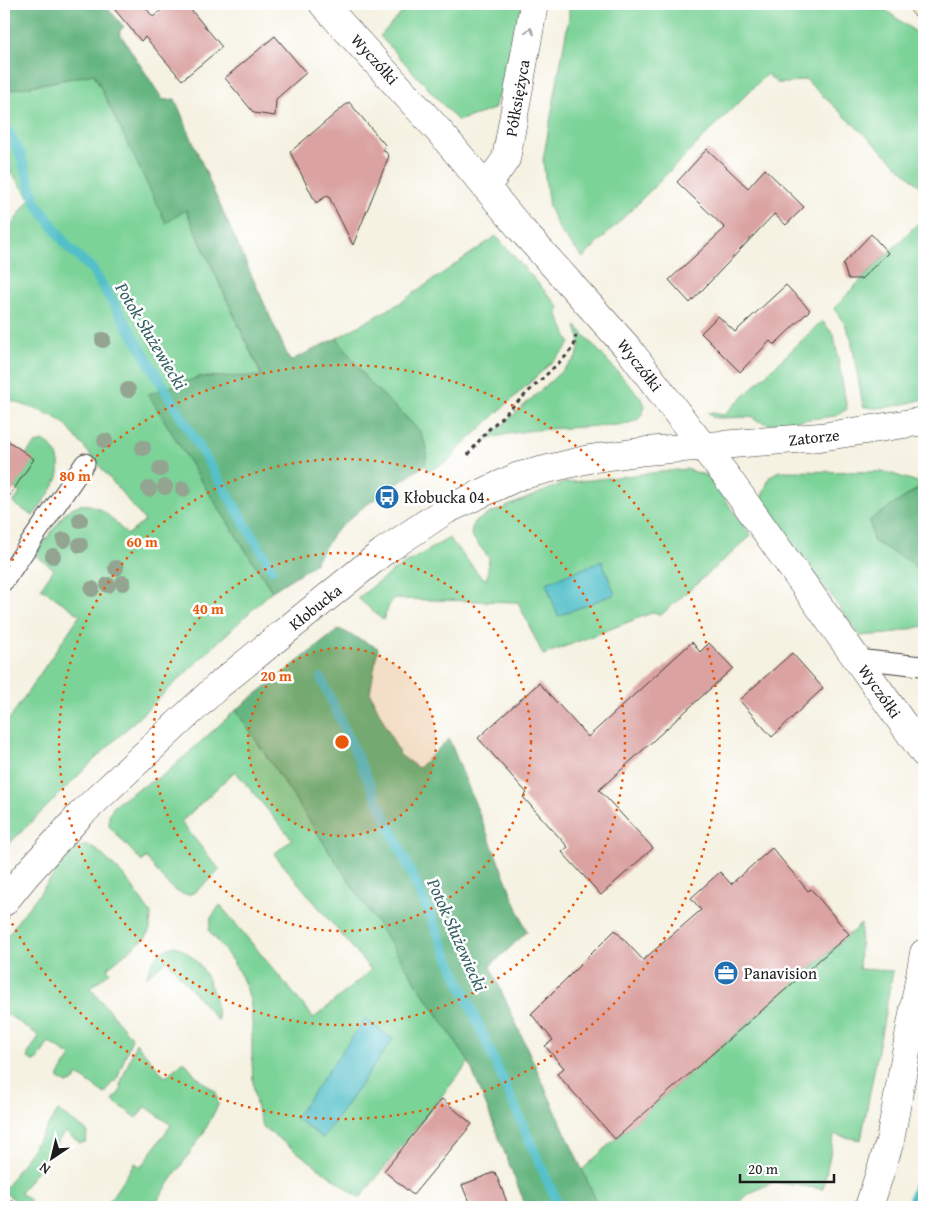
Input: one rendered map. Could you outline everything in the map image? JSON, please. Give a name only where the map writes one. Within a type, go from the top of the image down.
[{"type":"street","name":"Wyczółki","points":[[323,4],[420,110],[520,228],[627,347],[724,473],[924,753]]},
{"type":"street","name":"Półksiężyca","points":[[486,186],[506,159],[534,4]]},
{"type":"street","name":"Zatorze","points":[[703,446],[820,437],[924,420]]},
{"type":"street","name":"Kłobucka","points":[[4,902],[81,814],[219,685],[383,552],[438,516],[519,476],[589,459],[703,446]]},
{"type":"street","points":[[869,1207],[890,1141],[924,953]]},
{"type":"lane","points":[[4,581],[85,462]]},
{"type":"lane","points":[[857,658],[924,665]]},
{"type":"path","points":[[468,455],[486,432],[566,356],[574,346],[576,335],[573,327]]},
{"type":"path","points":[[4,1197],[20,1207]]},
{"type":"green space","points":[[5,4],[104,4],[124,27],[119,32],[163,100],[175,99],[214,192],[290,361],[337,338],[368,381],[419,430],[427,448],[425,465],[362,508],[334,533],[313,565],[272,591],[148,394],[200,377],[262,376],[186,210],[166,223],[94,74],[4,91]]},
{"type":"green space","points":[[410,4],[522,4],[507,97],[498,95],[494,109],[458,121],[380,36]]},
{"type":"green space","points":[[569,4],[877,4],[924,38],[924,190],[805,79],[790,83],[777,83],[767,74],[583,258],[560,231],[549,207],[543,160],[569,17]]},
{"type":"green space","points":[[94,74],[166,222],[186,210],[262,377],[200,377],[149,394],[200,479],[272,591],[97,757],[4,849],[4,727],[80,615],[41,588],[54,569],[35,555],[65,513],[74,507],[83,505],[99,509],[107,514],[127,535],[145,521],[65,424],[44,412],[4,398],[4,237],[30,198],[4,163],[4,91]]},
{"type":"green space","points":[[924,217],[924,399],[902,405],[869,408],[863,406],[851,338],[845,324],[834,309]]},
{"type":"green space","points":[[496,236],[559,307],[558,315],[570,343],[565,350],[455,452],[453,458],[429,471],[425,465],[427,448],[419,430],[368,381],[337,338],[400,303]]},
{"type":"green space","points":[[822,321],[834,335],[847,409],[835,416],[769,424],[755,420],[754,417],[712,417],[708,412],[724,415]]},
{"type":"green space","points":[[576,326],[642,399],[645,406],[640,417],[635,421],[621,425],[526,431],[486,440],[575,359],[580,343]]},
{"type":"green space","points":[[42,441],[48,444],[56,453],[59,471],[53,488],[33,516],[13,503],[20,493],[14,488],[26,454]]},
{"type":"green space","points":[[686,469],[708,476],[751,536],[661,615],[654,612],[543,655],[518,602],[392,599],[383,620],[358,598],[393,571],[449,538],[481,577],[487,579],[489,558],[471,535],[473,523],[491,513],[564,483]]},
{"type":"green space","points":[[779,471],[886,472],[924,484],[870,521],[873,541],[913,563],[924,590],[924,626],[888,634],[860,636],[761,499],[770,476]]},
{"type":"green space","points":[[924,485],[924,590],[913,563],[873,541],[870,520]]},
{"type":"green space","points":[[339,629],[378,648],[370,693],[400,755],[418,768],[449,739],[527,932],[490,966],[599,1207],[526,1207],[469,1062],[236,710]]},
{"type":"green space","points":[[236,710],[469,1062],[360,1198],[263,1127],[259,1117],[253,1086],[252,1018],[248,993],[237,968],[209,931],[211,918],[220,905],[314,1018],[371,970],[274,854],[292,839],[235,771],[181,822],[220,870],[193,893],[186,895],[173,889],[146,857],[142,862],[109,826],[109,813],[116,804],[165,774]]},
{"type":"green space","points":[[87,845],[98,851],[126,878],[151,914],[150,929],[146,937],[107,968],[110,972],[90,988],[132,1038],[116,1082],[113,1081],[105,1094],[78,1075],[74,1081],[67,1084],[59,1079],[59,1075],[71,1056],[49,1042],[37,1061],[28,1058],[28,1054],[39,1036],[4,1012],[4,941],[75,848]]},
{"type":"green space","points":[[861,924],[859,969],[893,971],[861,1140],[834,1135],[823,1189],[773,1182],[746,1195],[735,1207],[599,1207],[582,1170]]},
{"type":"green space","points":[[175,946],[193,958],[207,977],[215,999],[218,1021],[167,960],[147,976],[156,956]]},
{"type":"green space","points":[[136,1043],[165,1077],[184,1061],[197,1077],[216,1092],[218,1105],[204,1132],[153,1207],[105,1207],[135,1163],[141,1167],[171,1125],[145,1106],[137,1118],[113,1101],[123,1087],[120,1085]]},
{"type":"green space","points":[[58,1111],[87,1131],[86,1142],[80,1143],[65,1132],[20,1193],[31,1201],[25,1207],[4,1192],[4,1190]]},
{"type":"water","points":[[602,561],[615,594],[558,616],[546,583]]},
{"type":"water","points":[[365,1019],[393,1039],[323,1138],[295,1118]]},
{"type":"building","points":[[110,4],[143,4],[153,17],[169,4],[186,4],[222,47],[182,80],[145,37],[141,41]]},
{"type":"building","points":[[275,36],[306,73],[276,99],[275,116],[254,113],[225,78]]},
{"type":"building","points":[[349,102],[386,146],[383,149],[389,156],[353,245],[328,195],[316,203],[290,152]]},
{"type":"building","points":[[707,149],[748,188],[765,169],[804,207],[786,225],[774,214],[690,303],[669,280],[725,228],[677,182]]},
{"type":"building","points":[[871,234],[888,253],[861,279],[848,279],[843,264]]},
{"type":"building","points":[[786,285],[810,310],[774,345],[770,341],[740,372],[701,333],[718,316],[735,332]]},
{"type":"building","points":[[4,438],[34,459],[4,504]]},
{"type":"building","points":[[692,642],[700,652],[709,643],[733,668],[599,790],[653,848],[601,895],[562,852],[568,847],[523,797],[527,793],[478,738],[539,683],[588,737]]},
{"type":"building","points":[[792,653],[823,688],[772,737],[739,700]]},
{"type":"building","points":[[772,848],[808,891],[811,889],[849,934],[615,1139],[557,1074],[564,1068],[545,1046],[553,1040],[531,1014],[615,930],[643,960],[701,910],[691,898],[720,872],[731,884]]},
{"type":"building","points":[[442,1099],[472,1124],[413,1195],[384,1171]]},
{"type":"building","points":[[495,1172],[509,1207],[471,1207],[462,1185]]},
{"type":"waterway","name":"Potok Służewiecki","points":[[4,124],[20,153],[36,203],[68,247],[92,269],[272,569]]},
{"type":"waterway","name":"Potok Służewiecki","points":[[321,678],[423,899],[559,1207]]},
{"type":"waterway","points":[[911,1207],[924,1164]]},
{"type":"place","name":"Kłobucka 04","points":[[387,497]]},
{"type":"place","name":"Panavision","points":[[726,973]]}]
